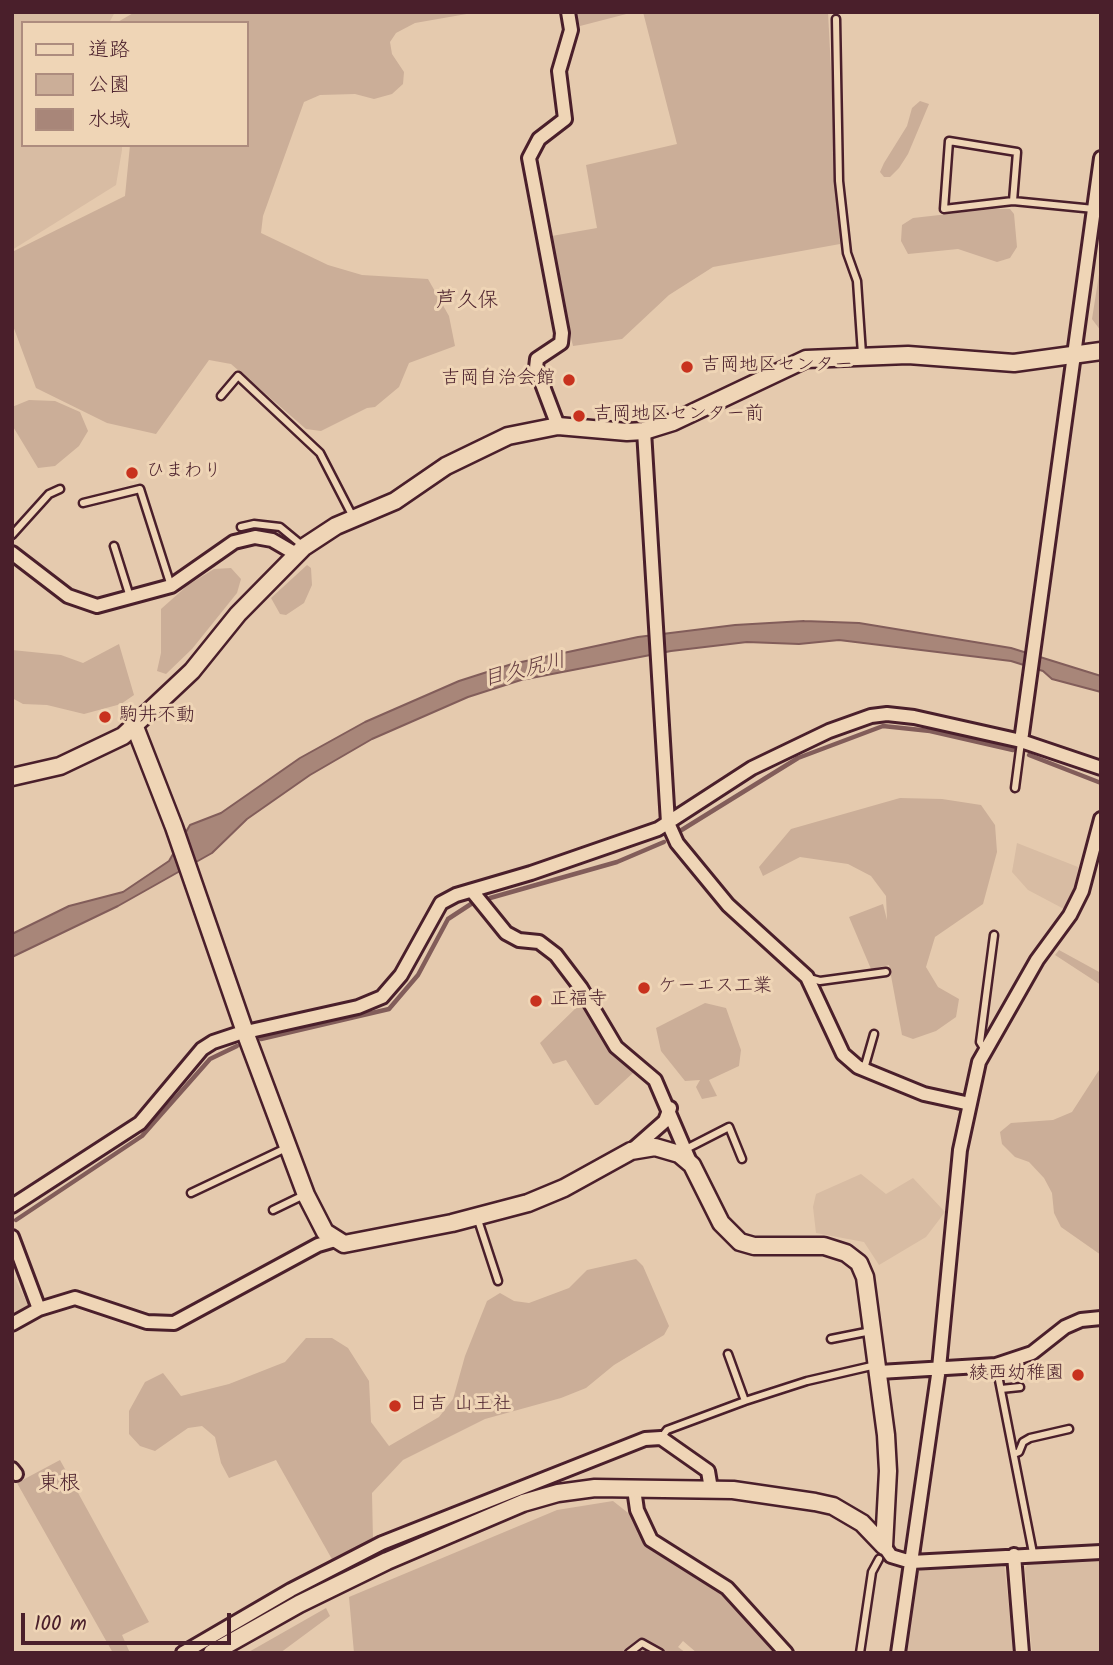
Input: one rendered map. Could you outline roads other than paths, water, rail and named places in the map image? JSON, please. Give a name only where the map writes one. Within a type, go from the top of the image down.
[{"type":"street","points":[[558,426],[536,368],[537,359],[561,343],[562,333],[528,158],[539,139],[565,119],[559,71],[571,30],[568,12]]},
{"type":"street","points":[[1021,741],[1101,158]]},
{"type":"street","points":[[12,776],[60,766],[92,752],[135,727],[192,671],[238,614],[300,551],[353,517],[396,501],[446,466],[508,436],[558,426],[644,431],[673,422],[806,359],[908,355],[1014,363],[1101,351]]},
{"type":"street","points":[[644,431],[668,823],[677,843],[728,905],[807,977],[843,1054],[863,1070],[924,1094],[970,1104]]},
{"type":"street","points":[[12,553],[68,596],[97,606],[171,586],[234,542],[255,537],[272,540],[300,551]]},
{"type":"street","points":[[12,1206],[139,1124],[202,1049],[214,1042],[244,1032],[358,1007],[382,997],[401,975],[442,903],[609,848],[668,823],[752,768],[829,731],[871,716],[887,714],[914,717],[1021,741],[1101,768]]},
{"type":"street","points":[[135,727],[174,827],[244,1032],[306,1195],[325,1232],[335,1240],[344,1244],[367,1240],[477,1217],[528,1203],[564,1188],[631,1151],[665,1121],[670,1108]]},
{"type":"street","points":[[898,1653],[939,1368],[960,1150],[970,1104],[985,1050],[1037,961],[1070,915],[1082,891],[1101,819]]},
{"type":"street","points":[[472,891],[506,933],[549,948],[581,988],[616,1047],[655,1080],[670,1108],[682,1151],[721,1223],[740,1241],[754,1246],[837,1248],[859,1263],[865,1277],[873,1330],[888,1471],[882,1552]]},
{"type":"street","points":[[631,1151],[655,1147],[682,1151]]},
{"type":"street","points":[[12,1237],[39,1309]]},
{"type":"street","points":[[12,1324],[39,1309],[75,1298],[147,1322],[174,1322],[318,1245],[335,1240]]},
{"type":"street","points":[[878,1368],[996,1365],[1032,1353],[1065,1327],[1081,1320],[1101,1318]]},
{"type":"street","points":[[212,1653],[442,1529],[645,1439],[661,1438],[708,1471],[711,1489]]},
{"type":"street","points":[[183,1653],[302,1584],[382,1543],[442,1529],[558,1493],[594,1488],[752,1492],[833,1506],[862,1523],[882,1552],[911,1562],[1033,1553],[1101,1552]]},
{"type":"street","points":[[634,1489],[637,1510],[651,1540],[727,1588],[786,1653]]},
{"type":"street","points":[[1014,1556],[1023,1653]]},
{"type":"lane","points":[[836,19],[839,181],[847,253],[857,281],[863,356]]},
{"type":"lane","points":[[1013,201],[1017,152],[949,141],[944,209],[1013,201],[1094,209]]},
{"type":"lane","points":[[220,396],[238,376],[320,453],[353,517]]},
{"type":"lane","points":[[12,535],[48,494],[60,489]]},
{"type":"lane","points":[[83,503],[140,489],[171,586]]},
{"type":"lane","points":[[241,527],[254,524],[280,527],[300,551]]},
{"type":"lane","points":[[114,547],[130,597]]},
{"type":"lane","points":[[1014,788],[1021,741]]},
{"type":"lane","points":[[985,1050],[980,1042],[994,935]]},
{"type":"lane","points":[[807,977],[820,981],[886,972]]},
{"type":"lane","points":[[863,1070],[874,1034]]},
{"type":"lane","points":[[682,1151],[729,1128],[742,1158]]},
{"type":"lane","points":[[191,1193],[288,1147]]},
{"type":"lane","points":[[273,1210],[306,1195]]},
{"type":"lane","points":[[477,1217],[498,1281]]},
{"type":"lane","points":[[831,1339],[873,1330]]},
{"type":"lane","points":[[728,1354],[746,1401]]},
{"type":"lane","points":[[996,1365],[1033,1553]]},
{"type":"lane","points":[[661,1438],[667,1430],[807,1381],[878,1368]]},
{"type":"lane","points":[[1001,1389],[1020,1387]]},
{"type":"lane","points":[[1014,1454],[1020,1452],[1024,1442],[1030,1438],[1069,1429]]},
{"type":"lane","points":[[860,1653],[873,1572],[882,1552]]},
{"type":"lane","points":[[629,1653],[642,1643],[660,1653]]},
{"type":"water","name":"目久尻川","points":[[804,621],[859,623],[1011,648],[1101,676],[1101,692],[1052,679],[1043,671],[1011,661],[839,640],[799,644],[747,642],[671,651],[521,680],[468,697],[372,739],[310,775],[247,819],[212,853],[118,906],[12,957],[12,934],[69,906],[123,892],[169,861],[190,825],[221,813],[300,758],[365,722],[459,681],[512,664],[638,637],[735,625]]},
{"type":"waterway","points":[[680,831],[798,758],[883,726],[930,731],[1013,750]]},
{"type":"waterway","points":[[1029,755],[1101,783]]},
{"type":"waterway","points":[[490,898],[617,862],[664,842]]},
{"type":"waterway","points":[[261,1039],[389,1009],[418,975],[448,919],[471,904]]},
{"type":"waterway","points":[[16,1220],[142,1136],[210,1059],[237,1046]]},
{"type":"place","name":"吉岡地区センター","points":[[687,367]]},
{"type":"place","name":"吉岡自治会館","points":[[569,380]]},
{"type":"place","name":"吉岡地区センター前","points":[[579,416]]},
{"type":"place","name":"ひまわり","points":[[132,473]]},
{"type":"place","name":"駒井不動","points":[[105,717]]},
{"type":"place","name":"ケーエス工業","points":[[644,988]]},
{"type":"place","name":"正福寺","points":[[536,1001]]},
{"type":"place","name":"綾西幼稚園","points":[[1078,1375]]},
{"type":"place","name":"日吉 山王社","points":[[395,1406]]},
{"type":"district","name":"芦久保","points":[[467,302]]},
{"type":"district","name":"東根","points":[[59,1485]]}]
